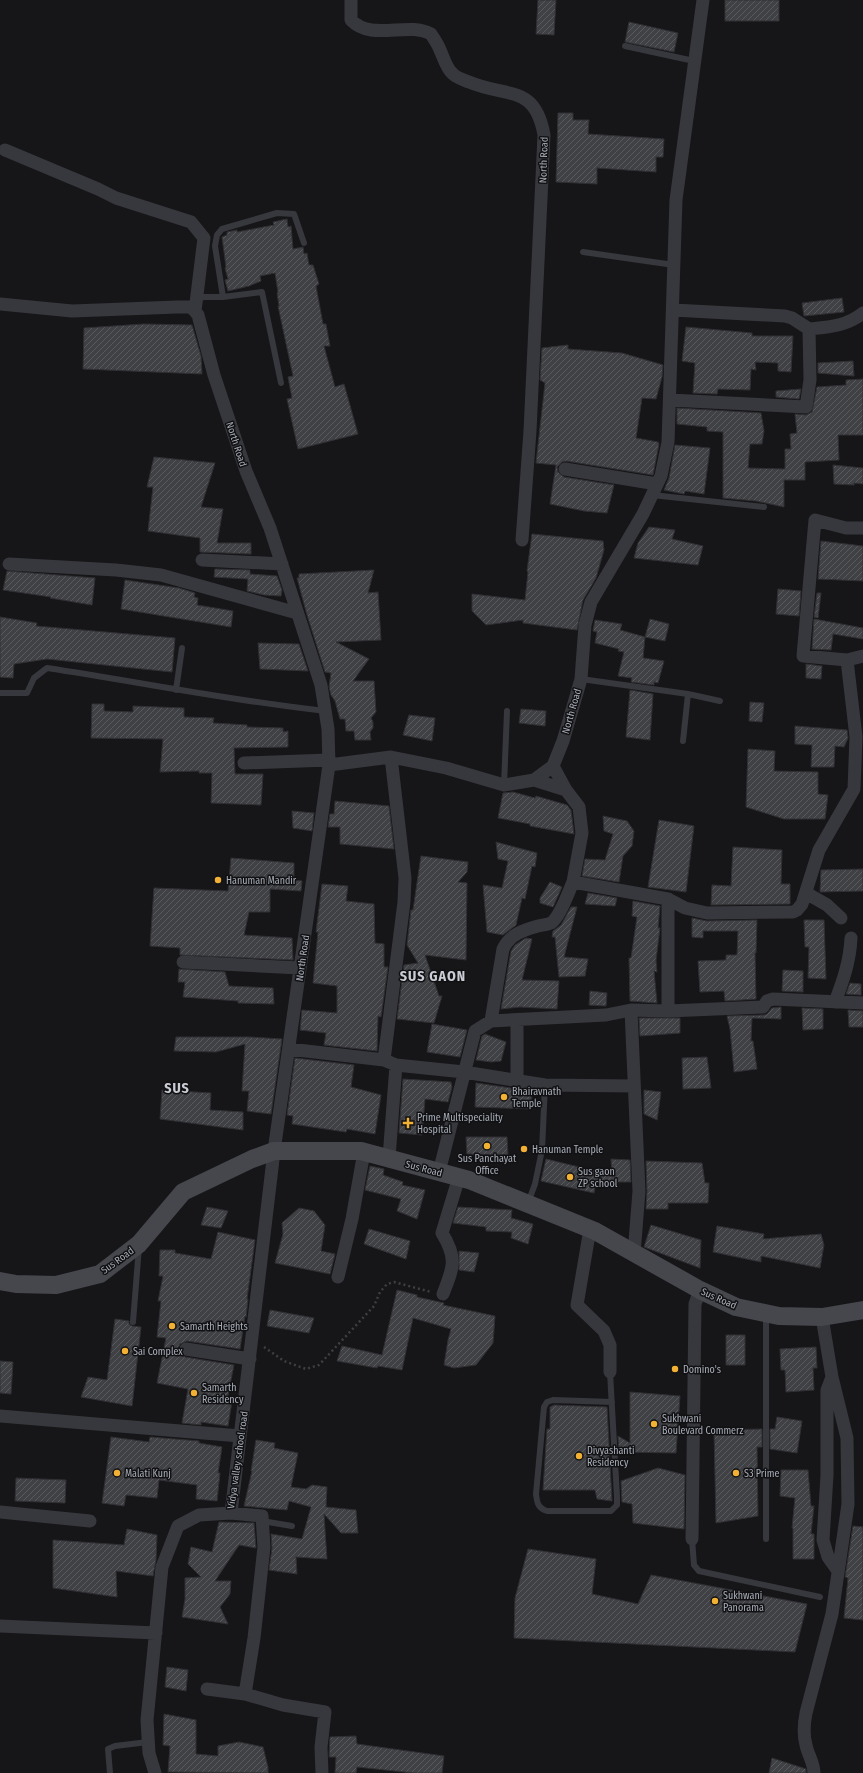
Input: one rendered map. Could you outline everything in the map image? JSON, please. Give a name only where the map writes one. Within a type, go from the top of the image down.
[{"type":"main road","name":"Sus Road","points":[[0,1281],[16,1284],[56,1285],[100,1274],[139,1244],[183,1192],[252,1159],[274,1151],[364,1152],[459,1177],[590,1228],[700,1290],[736,1307],[779,1316],[822,1317],[863,1310]]},
{"type":"street","name":"North Road","points":[[351,0],[351,20],[356,25],[380,31],[417,29],[425,31],[431,34],[448,69],[453,75],[482,88],[524,97],[539,114],[544,135],[530,431],[522,540]]},
{"type":"street","name":"North Road","points":[[553,766],[563,741],[581,679],[585,625],[591,602],[643,514],[661,476],[668,442],[676,200],[703,0]]},
{"type":"street","points":[[0,304],[72,311],[190,307],[196,305],[204,238],[191,222],[116,198],[5,150]]},
{"type":"street","name":"North Road","points":[[196,305],[214,375],[246,471],[270,528],[320,685],[326,711],[329,763],[274,1151]]},
{"type":"street","points":[[672,310],[785,316],[792,318],[809,329],[840,326],[855,319],[863,313]]},
{"type":"street","points":[[670,400],[806,407],[810,380],[809,329]]},
{"type":"street","points":[[565,469],[654,490]]},
{"type":"street","points":[[863,528],[846,528],[815,520],[803,656],[847,660],[863,656]]},
{"type":"street","points":[[202,560],[282,564]]},
{"type":"street","points":[[9,564],[116,570],[161,575],[297,612]]},
{"type":"street","points":[[574,882],[668,899],[685,908],[707,913],[793,912],[800,908],[819,850],[854,789],[856,737],[847,660]]},
{"type":"street","points":[[244,763],[329,763],[391,757],[446,768],[504,785],[534,780],[566,790]]},
{"type":"street","points":[[389,1158],[390,1062],[404,902],[404,878],[391,757]]},
{"type":"street","points":[[490,1021],[503,949],[506,944],[518,933],[550,923],[560,912],[574,882],[582,833],[579,807],[566,790],[553,766],[534,780]]},
{"type":"street","points":[[806,893],[827,905],[841,918]]},
{"type":"street","points":[[668,899],[668,1011]]},
{"type":"street","points":[[835,1002],[846,974],[851,950],[851,938]]},
{"type":"street","points":[[183,962],[300,968]]},
{"type":"street","points":[[439,1172],[475,1031],[490,1021],[606,1015],[631,1010],[668,1011],[763,1007],[767,1001],[773,999],[863,1003]]},
{"type":"street","points":[[631,1010],[639,1191],[634,1254]]},
{"type":"street","points":[[517,1020],[517,1080]]},
{"type":"street","points":[[289,1049],[464,1072],[545,1085],[634,1086]]},
{"type":"street","name":"Vidya valley school road","points":[[155,1773],[149,1753],[147,1720],[162,1567],[178,1526],[199,1515],[231,1513],[274,1151]]},
{"type":"street","points":[[338,1277],[352,1219],[364,1152]]},
{"type":"street","points":[[443,1294],[451,1274],[453,1260],[452,1252],[442,1233],[459,1177]]},
{"type":"street","points":[[590,1228],[577,1305],[604,1331],[610,1345],[610,1372]]},
{"type":"street","points":[[692,1539],[695,1304],[700,1290]]},
{"type":"street","points":[[814,1773],[814,1768],[805,1744],[804,1729],[806,1713],[832,1614],[848,1504],[847,1438],[832,1377],[822,1317]]},
{"type":"street","points":[[186,1350],[250,1359]]},
{"type":"street","points":[[832,1377],[827,1390],[827,1474],[823,1540],[828,1557],[838,1571]]},
{"type":"street","points":[[0,1416],[240,1436]]},
{"type":"street","points":[[0,1512],[90,1521]]},
{"type":"street","points":[[231,1513],[262,1516],[264,1547],[254,1638],[245,1694]]},
{"type":"street","points":[[0,1626],[156,1633]]},
{"type":"street","points":[[207,1689],[245,1694],[283,1705],[325,1712],[321,1747],[322,1773]]},
{"type":"lane","points":[[625,46],[694,61]]},
{"type":"lane","points":[[223,297],[214,246],[217,235],[222,229],[277,213],[294,214],[304,243]]},
{"type":"lane","points":[[584,252],[674,265]]},
{"type":"lane","points":[[196,305],[204,297],[223,297],[262,292],[281,383]]},
{"type":"lane","points":[[654,490],[764,507]]},
{"type":"lane","points":[[176,690],[182,648]]},
{"type":"lane","points":[[0,692],[27,693],[34,678],[47,668],[131,680],[176,690],[326,711]]},
{"type":"lane","points":[[581,679],[688,694],[720,701]]},
{"type":"lane","points":[[683,742],[688,694]]},
{"type":"lane","points":[[504,785],[507,711]]},
{"type":"lane","points":[[528,1204],[535,1184],[542,1150],[545,1085]]},
{"type":"lane","points":[[133,1322],[139,1244]]},
{"type":"lane","points":[[766,1313],[766,1539]]},
{"type":"lane","points":[[610,1372],[612,1402],[617,1505],[611,1511],[547,1511],[541,1509],[537,1503],[536,1494],[544,1407],[547,1402],[553,1400],[612,1402]]},
{"type":"lane","points":[[262,1521],[292,1526]]},
{"type":"lane","points":[[692,1539],[694,1565],[699,1571],[820,1597]]},
{"type":"lane","points":[[110,1773],[108,1749],[116,1746],[148,1742]]},
{"type":"path","points":[[252,1339],[284,1361],[306,1369],[319,1365],[374,1306],[380,1292],[387,1284],[394,1282],[443,1294]]},
{"type":"building","points":[[538,0],[556,0],[554,35],[536,34]]},
{"type":"building","points":[[725,0],[779,0],[779,21],[725,21]]},
{"type":"building","points":[[629,22],[678,33],[674,52],[625,42]]},
{"type":"building","points":[[558,113],[573,113],[573,120],[589,120],[588,134],[664,139],[663,157],[656,157],[656,172],[597,168],[597,184],[556,182]]},
{"type":"building","points":[[287,219],[288,227],[291,226],[293,249],[303,247],[304,254],[307,253],[309,265],[313,265],[319,284],[316,286],[323,324],[326,324],[330,346],[324,346],[335,387],[344,384],[358,434],[298,449],[287,399],[292,398],[288,377],[293,376],[278,306],[278,292],[275,273],[260,276],[261,281],[249,286],[228,291],[225,280],[228,279],[225,268],[222,237],[227,235],[227,232],[237,230],[237,232],[274,225],[273,222]]},
{"type":"building","points":[[842,298],[844,312],[804,316],[802,303]]},
{"type":"building","points":[[144,324],[192,325],[201,356],[202,374],[83,369],[84,328]]},
{"type":"building","points":[[686,327],[752,333],[752,336],[793,336],[791,372],[778,371],[778,363],[755,362],[756,370],[751,369],[750,390],[718,389],[717,394],[693,393],[695,363],[682,361]]},
{"type":"building","points":[[568,345],[568,349],[622,353],[663,365],[662,377],[656,399],[642,398],[636,438],[658,442],[659,444],[653,475],[566,461],[562,462],[557,467],[558,472],[564,477],[614,485],[607,513],[584,511],[550,504],[556,465],[536,463],[545,383],[540,380],[542,348]]},
{"type":"building","points":[[853,361],[854,376],[818,373],[818,363]]},
{"type":"building","points":[[863,379],[863,435],[838,435],[839,460],[805,462],[805,480],[784,480],[784,507],[756,501],[723,498],[723,432],[707,431],[707,427],[677,424],[677,408],[761,413],[764,431],[762,444],[750,444],[748,468],[785,469],[785,449],[791,449],[790,434],[797,433],[795,414],[806,415],[812,412],[817,387],[846,385],[846,380]]},
{"type":"building","points":[[801,389],[799,399],[776,397],[776,391]]},
{"type":"building","points":[[675,445],[710,448],[704,494],[685,491],[684,494],[664,490],[669,478]]},
{"type":"building","points":[[154,457],[215,463],[201,507],[223,509],[217,543],[251,543],[251,554],[200,552],[200,538],[148,531],[153,487],[147,487]]},
{"type":"building","points":[[833,465],[863,468],[863,484],[834,484]]},
{"type":"building","points":[[649,527],[675,530],[672,539],[703,546],[698,565],[634,558],[638,543]]},
{"type":"building","points":[[532,534],[603,541],[604,550],[596,578],[583,600],[577,630],[523,623],[523,620],[486,625],[472,611],[472,594],[525,600]]},
{"type":"building","points":[[821,541],[863,546],[863,581],[818,579]]},
{"type":"building","points":[[215,569],[250,570],[250,574],[277,576],[282,590],[281,596],[264,595],[247,591],[248,579],[214,577]]},
{"type":"building","points":[[374,570],[368,593],[378,592],[381,640],[336,642],[369,659],[353,681],[374,681],[376,712],[371,718],[373,728],[370,732],[371,740],[355,740],[354,731],[346,731],[345,719],[340,719],[335,701],[331,695],[329,687],[331,673],[325,672],[297,578],[299,578],[299,574]]},
{"type":"building","points":[[7,571],[95,578],[92,605],[3,590]]},
{"type":"building","points":[[125,580],[179,588],[195,593],[194,597],[198,598],[197,605],[233,611],[231,627],[121,609]]},
{"type":"building","points":[[778,589],[801,591],[799,616],[776,614]]},
{"type":"building","points":[[817,593],[821,593],[818,618],[814,617]]},
{"type":"building","points":[[0,617],[37,623],[36,626],[175,638],[172,672],[47,659],[14,664],[13,678],[0,677]]},
{"type":"building","points":[[650,619],[669,624],[665,641],[645,637]]},
{"type":"building","points":[[814,619],[863,628],[863,639],[833,634],[831,650],[812,649]]},
{"type":"building","points":[[595,620],[622,624],[620,630],[645,637],[643,658],[664,661],[658,683],[654,682],[654,685],[631,682],[632,678],[618,676],[624,652],[618,651],[619,649],[595,643],[597,632],[593,631]]},
{"type":"building","points":[[258,643],[299,644],[308,671],[260,669]]},
{"type":"building","points":[[806,664],[822,666],[821,679],[806,678]]},
{"type":"building","points":[[630,690],[653,694],[650,740],[626,737]]},
{"type":"building","points":[[750,702],[764,703],[762,722],[749,721]]},
{"type":"building","points":[[92,704],[104,704],[104,711],[133,712],[133,706],[184,708],[184,717],[214,718],[213,723],[247,725],[247,727],[283,728],[283,732],[288,731],[288,747],[234,748],[235,774],[263,774],[261,805],[211,803],[212,773],[199,773],[199,771],[160,772],[163,739],[91,738]]},
{"type":"building","points":[[521,709],[546,711],[545,726],[519,723]]},
{"type":"building","points":[[409,715],[435,718],[432,741],[403,735]]},
{"type":"building","points":[[795,726],[847,730],[848,738],[844,747],[835,746],[834,767],[811,767],[812,745],[795,744]]},
{"type":"building","points":[[748,749],[775,751],[774,771],[818,772],[818,794],[828,795],[825,819],[784,819],[746,807]]},
{"type":"building","points":[[513,792],[535,798],[536,796],[567,805],[571,810],[574,834],[530,826],[530,824],[498,818],[503,793]]},
{"type":"building","points":[[335,801],[389,806],[394,849],[340,844],[340,827],[328,827],[330,814],[334,814]]},
{"type":"building","points":[[292,811],[314,813],[312,831],[293,828]]},
{"type":"building","points":[[603,816],[627,821],[634,831],[632,846],[623,856],[619,882],[582,876],[585,859],[605,860],[613,834],[604,831]]},
{"type":"building","points":[[659,820],[694,826],[686,892],[648,887]]},
{"type":"building","points":[[496,842],[537,853],[535,867],[532,866],[525,899],[522,898],[516,925],[503,935],[487,932],[483,885],[502,888],[508,861],[498,859]]},
{"type":"building","points":[[733,847],[782,850],[781,884],[790,884],[790,904],[711,905],[712,885],[731,886]]},
{"type":"building","points":[[421,856],[468,862],[467,872],[458,882],[467,883],[466,960],[425,955],[439,996],[442,996],[434,1023],[397,1019],[404,965],[418,963],[407,945],[411,910],[413,910]]},
{"type":"building","points":[[231,858],[294,863],[294,880],[302,881],[301,891],[270,889],[270,912],[249,912],[244,935],[292,938],[293,960],[180,955],[180,948],[150,946],[154,888],[228,891]]},
{"type":"building","points":[[863,869],[863,891],[820,892],[821,870]]},
{"type":"building","points":[[550,882],[562,887],[553,907],[540,903],[540,898]]},
{"type":"building","points":[[322,884],[348,886],[346,901],[374,904],[375,943],[384,944],[384,967],[388,967],[381,1017],[378,1016],[377,1051],[324,1045],[326,1033],[300,1030],[302,1010],[337,1013],[337,986],[313,983],[318,932],[316,932]]},
{"type":"building","points":[[588,893],[617,898],[615,906],[585,904]]},
{"type":"building","points":[[633,901],[660,906],[658,928],[660,928],[656,960],[657,972],[654,971],[657,1003],[630,1001],[629,958],[631,958],[637,917],[632,916]]},
{"type":"building","points":[[571,907],[577,907],[564,957],[588,959],[585,976],[559,977],[555,937],[552,937],[553,931],[561,925]]},
{"type":"building","points":[[692,918],[707,921],[757,920],[755,953],[756,999],[725,1001],[724,991],[700,992],[698,961],[726,960],[726,955],[737,955],[738,931],[703,931],[703,938],[692,937]]},
{"type":"building","points":[[804,920],[824,920],[826,979],[808,978],[809,947],[805,947]]},
{"type":"building","points":[[526,938],[532,939],[522,980],[559,981],[557,1009],[520,1007],[501,1009],[511,951],[515,945]]},
{"type":"building","points":[[179,969],[225,972],[229,986],[273,988],[274,1004],[238,1003],[238,1001],[183,997],[185,982],[178,982]]},
{"type":"building","points":[[783,970],[803,971],[803,992],[782,991]]},
{"type":"building","points":[[850,983],[861,984],[861,995],[846,994]]},
{"type":"building","points":[[590,991],[607,993],[606,1006],[589,1005]]},
{"type":"building","points":[[781,1007],[781,1019],[752,1018],[751,1041],[753,1041],[757,1069],[734,1072],[730,1029],[727,1016],[764,1015],[767,1014],[772,1008]]},
{"type":"building","points":[[802,1008],[823,1009],[823,1029],[803,1030]]},
{"type":"building","points":[[848,1010],[863,1011],[863,1027],[849,1027]]},
{"type":"building","points":[[639,1018],[680,1018],[680,1033],[640,1036]]},
{"type":"building","points":[[432,1024],[467,1030],[460,1057],[427,1052]]},
{"type":"building","points":[[485,1034],[506,1042],[501,1061],[491,1062],[476,1060],[482,1036]]},
{"type":"building","points":[[176,1037],[250,1037],[282,1039],[271,1114],[247,1111],[249,1091],[242,1091],[245,1044],[216,1052],[174,1051]]},
{"type":"building","points":[[707,1057],[711,1088],[683,1089],[682,1058]]},
{"type":"building","points":[[295,1058],[354,1065],[351,1087],[381,1095],[375,1134],[347,1129],[346,1132],[292,1124],[293,1116],[287,1115]]},
{"type":"building","points":[[403,1079],[451,1082],[452,1087],[448,1102],[425,1099],[422,1135],[399,1133]]},
{"type":"building","name":"Bhairavnath Temple","points":[[476,1083],[532,1091],[531,1109],[475,1107]]},
{"type":"building","points":[[162,1090],[211,1093],[210,1110],[243,1112],[243,1130],[160,1119]]},
{"type":"building","points":[[644,1090],[661,1092],[657,1120],[644,1114]]},
{"type":"building","name":"Sus Panchayat Office","points":[[466,1137],[507,1137],[508,1155],[467,1154]]},
{"type":"building","name":"Sus gaon ZP school","points":[[546,1159],[612,1175],[611,1159],[630,1160],[631,1182],[596,1182],[594,1193],[541,1181]]},
{"type":"building","points":[[646,1161],[702,1163],[705,1183],[709,1183],[708,1203],[668,1203],[668,1209],[646,1209]]},
{"type":"building","points":[[370,1166],[384,1169],[383,1175],[403,1182],[402,1185],[425,1190],[417,1219],[397,1211],[401,1199],[365,1190]]},
{"type":"building","points":[[207,1207],[228,1211],[221,1228],[201,1225]]},
{"type":"building","points":[[458,1207],[512,1210],[511,1218],[533,1224],[528,1244],[511,1238],[512,1232],[486,1231],[486,1227],[453,1223]]},
{"type":"building","points":[[299,1208],[314,1211],[325,1225],[321,1251],[335,1254],[330,1274],[275,1263],[283,1234],[282,1223]]},
{"type":"building","points":[[651,1225],[701,1240],[700,1268],[644,1247]]},
{"type":"building","points":[[717,1226],[764,1234],[763,1239],[821,1234],[824,1245],[820,1268],[761,1256],[761,1262],[713,1252]]},
{"type":"building","points":[[369,1229],[410,1241],[406,1259],[364,1244]]},
{"type":"building","points":[[218,1232],[255,1240],[246,1317],[245,1316],[240,1349],[187,1341],[180,1344],[178,1348],[181,1355],[185,1357],[234,1365],[227,1400],[232,1401],[228,1426],[201,1422],[201,1425],[182,1423],[188,1389],[157,1383],[166,1338],[157,1337],[161,1301],[158,1301],[163,1276],[159,1276],[160,1250],[175,1250],[175,1253],[211,1259]]},
{"type":"building","points":[[459,1251],[479,1253],[474,1272],[459,1270]]},
{"type":"building","points":[[397,1290],[417,1295],[417,1297],[444,1303],[443,1305],[495,1316],[493,1343],[476,1365],[454,1368],[444,1365],[451,1329],[413,1318],[402,1370],[378,1366],[377,1368],[337,1361],[342,1346],[382,1355]]},
{"type":"building","points":[[270,1310],[314,1318],[309,1333],[267,1326]]},
{"type":"building","points":[[115,1319],[129,1321],[129,1324],[132,1326],[141,1327],[132,1406],[81,1397],[88,1377],[107,1380]]},
{"type":"building","points":[[726,1335],[745,1335],[745,1365],[726,1365]]},
{"type":"building","points":[[816,1347],[817,1368],[813,1368],[814,1390],[786,1392],[785,1370],[781,1370],[780,1349]]},
{"type":"building","points":[[0,1361],[13,1362],[11,1394],[0,1393]]},
{"type":"building","name":"Sukhwani Boulevard Commerz","points":[[630,1392],[680,1396],[676,1453],[619,1452],[618,1436],[630,1443]]},
{"type":"building","name":"Divyashanti Residency","points":[[554,1405],[607,1407],[612,1501],[597,1499],[595,1490],[543,1490],[547,1429],[550,1429],[550,1407]]},
{"type":"building","points":[[777,1417],[802,1421],[797,1453],[770,1449],[770,1429],[775,1429]]},
{"type":"building","name":"S3 Prime","points":[[762,1429],[762,1447],[757,1447],[758,1516],[716,1523],[714,1430]]},
{"type":"building","points":[[111,1437],[149,1442],[150,1437],[199,1441],[199,1443],[222,1447],[218,1473],[220,1473],[217,1501],[196,1499],[197,1485],[159,1480],[157,1498],[126,1495],[124,1506],[102,1503]]},
{"type":"building","points":[[256,1440],[275,1443],[274,1448],[298,1453],[291,1487],[306,1489],[312,1485],[327,1487],[326,1507],[356,1510],[358,1533],[341,1533],[324,1514],[327,1559],[296,1557],[297,1574],[269,1570],[272,1548],[271,1534],[302,1539],[311,1507],[289,1501],[287,1510],[244,1506],[252,1471]]},
{"type":"building","points":[[658,1468],[685,1475],[684,1529],[633,1523],[632,1504],[622,1502],[621,1481]]},
{"type":"building","points":[[781,1470],[808,1470],[811,1506],[814,1506],[811,1534],[814,1534],[814,1559],[793,1559],[792,1528],[795,1498],[780,1496]]},
{"type":"building","points":[[16,1478],[66,1480],[65,1503],[15,1501]]},
{"type":"building","points":[[219,1522],[254,1523],[256,1548],[239,1545],[215,1581],[231,1581],[230,1594],[220,1607],[228,1624],[182,1617],[185,1599],[185,1578],[201,1577],[188,1564],[191,1547],[212,1552]]},
{"type":"building","points":[[853,1526],[863,1527],[863,1620],[844,1618],[848,1578],[845,1577]]},
{"type":"building","points":[[127,1529],[157,1535],[156,1560],[153,1576],[116,1571],[117,1597],[53,1588],[53,1540],[124,1545]]},
{"type":"building","name":"Sukhwani Panorama","points":[[528,1549],[596,1559],[592,1594],[638,1604],[651,1575],[807,1604],[795,1652],[514,1638],[515,1598]]},
{"type":"building","points":[[167,1667],[188,1670],[186,1691],[165,1687]]},
{"type":"building","points":[[164,1714],[196,1720],[196,1754],[218,1756],[218,1746],[239,1742],[263,1747],[268,1773],[168,1772],[170,1746],[163,1745]]},
{"type":"building","points":[[356,1736],[357,1744],[444,1756],[442,1773],[414,1773],[357,1767],[356,1773],[335,1773],[336,1757],[329,1757],[330,1737]]},
{"type":"building","points":[[772,1758],[806,1769],[806,1773],[769,1773]]},
{"type":"place","name":"Hanuman Mandir","points":[[218,880]]},
{"type":"place","name":"Bhairavnath Temple","points":[[504,1097]]},
{"type":"place","name":"Prime Multispeciality Hospital","points":[[408,1123]]},
{"type":"place","name":"Sus Panchayat Office","points":[[487,1146]]},
{"type":"place","name":"Hanuman Temple","points":[[524,1149]]},
{"type":"place","name":"Sus gaon ZP school","points":[[570,1177]]},
{"type":"place","name":"Samarth Heights","points":[[172,1326]]},
{"type":"place","name":"Sai Complex","points":[[125,1351]]},
{"type":"place","name":"Domino's","points":[[675,1369]]},
{"type":"place","name":"Samarth Residency","points":[[194,1393]]},
{"type":"place","name":"Sukhwani Boulevard Commerz","points":[[654,1424]]},
{"type":"place","name":"Divyashanti Residency","points":[[579,1456]]},
{"type":"place","name":"Malati Kunj","points":[[117,1473]]},
{"type":"place","name":"S3 Prime","points":[[736,1473]]},
{"type":"place","name":"Sukhwani Panorama","points":[[715,1601]]},
{"type":"district","name":"SUS GAON","points":[[433,976]]},
{"type":"district","name":"SUS","points":[[177,1088]]}]
